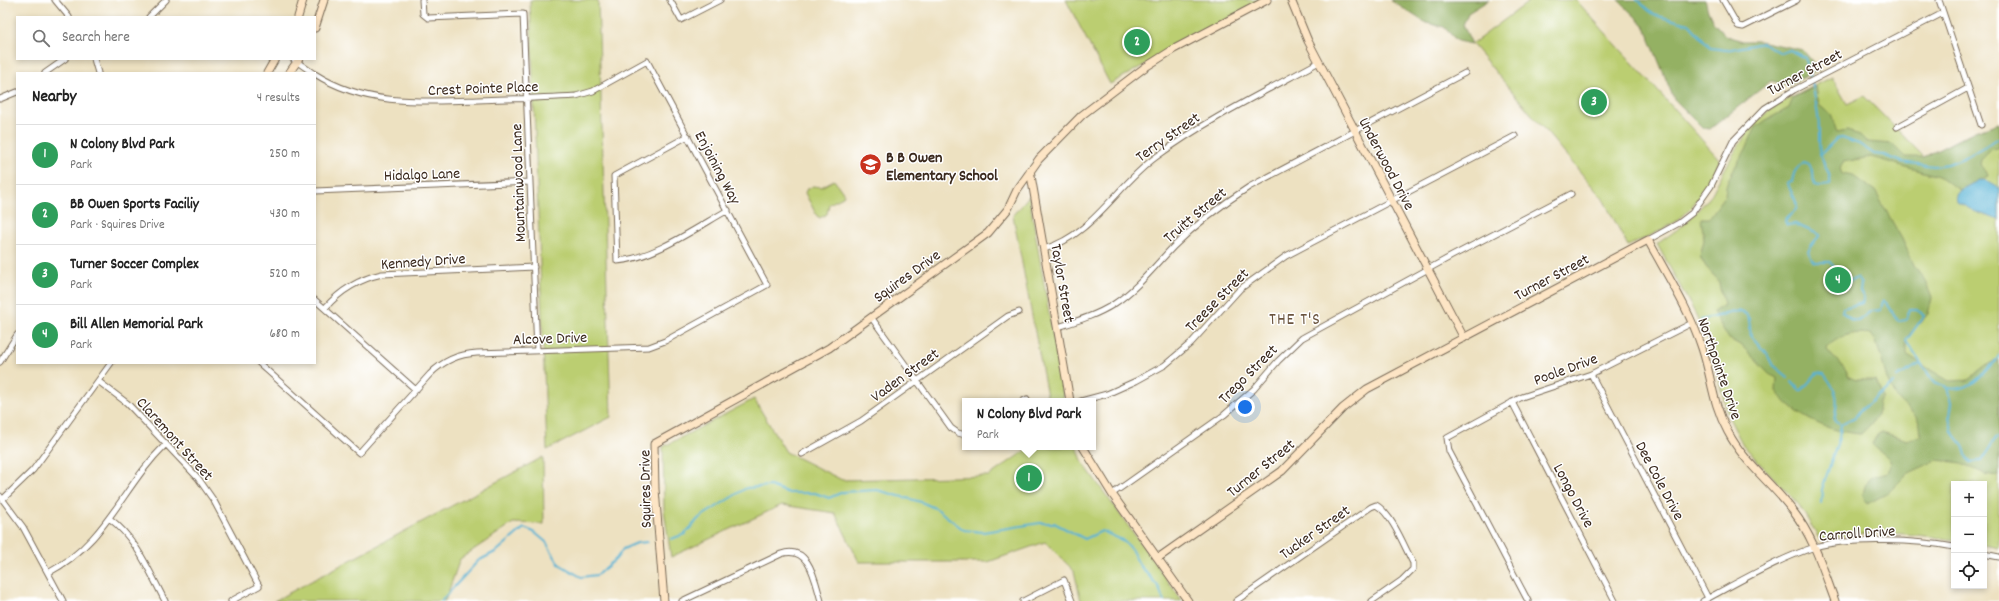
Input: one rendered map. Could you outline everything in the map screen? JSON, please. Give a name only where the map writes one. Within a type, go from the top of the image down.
[{"type":"street","points":[[55,0],[68,16]]},
{"type":"street","points":[[150,16],[166,0]]},
{"type":"street","points":[[298,16],[303,0]]},
{"type":"street","points":[[316,25],[324,0]]},
{"type":"street","name":"Mountainwood Lane","points":[[422,0],[423,14],[428,18],[523,14],[537,351]]},
{"type":"street","points":[[670,0],[681,20],[720,0]]},
{"type":"street","name":"Squires Drive","points":[[664,601],[655,489],[654,444],[829,348],[988,233],[1008,209],[1017,190],[1030,170],[1082,115],[1144,68],[1174,49],[1267,0]]},
{"type":"street","name":"Underwood Drive","points":[[1291,0],[1319,62],[1464,338]]},
{"type":"street","points":[[1723,0],[1738,26],[1743,28],[1797,0]]},
{"type":"street","points":[[1939,0],[1981,125]]},
{"type":"street","name":"Turner Street","points":[[1158,558],[1282,471],[1355,397],[1367,389],[1680,223],[1692,213],[1711,186],[1726,153],[1741,131],[1765,108],[1794,90],[1943,13]]},
{"type":"street","points":[[46,72],[64,60]]},
{"type":"street","points":[[94,60],[98,72]]},
{"type":"street","points":[[268,72],[274,60]]},
{"type":"street","points":[[290,72],[297,60]]},
{"type":"street","name":"Crest Pointe Place","points":[[297,60],[312,72]]},
{"type":"street","name":"Crest Pointe Place","points":[[316,75],[361,94],[390,101],[438,102],[576,96],[593,92],[648,61]]},
{"type":"street","name":"Enjoining Way","points":[[648,61],[767,285]]},
{"type":"street","name":"Terry Street","points":[[1044,249],[1060,245],[1085,227],[1128,181],[1154,158],[1187,135],[1319,62]]},
{"type":"street","name":"Truitt Street","points":[[1058,327],[1095,314],[1114,304],[1132,290],[1186,234],[1220,205],[1249,187],[1465,73]]},
{"type":"street","points":[[1896,127],[1968,88]]},
{"type":"street","points":[[0,99],[16,92]]},
{"type":"street","points":[[688,136],[614,176],[617,261],[629,260],[645,255],[728,210]]},
{"type":"street","name":"Treese Street","points":[[1092,398],[1107,394],[1165,365],[1191,343],[1240,289],[1263,271],[1286,256],[1515,136]]},
{"type":"street","name":"Taylor Street","points":[[1030,170],[1070,398]]},
{"type":"street","name":"Hidalgo Lane","points":[[316,191],[530,182]]},
{"type":"street","name":"Trego Street","points":[[1112,494],[1224,415],[1254,389],[1278,361],[1302,338],[1428,269],[1571,194]]},
{"type":"street","name":"Northpointe Drive","points":[[1648,240],[1692,323],[1702,349],[1716,407],[1727,432],[1737,448],[1792,509],[1802,523],[1815,547],[1835,601]]},
{"type":"street","name":"Kennedy Drive","points":[[325,308],[335,298],[350,287],[367,278],[382,274],[534,267]]},
{"type":"street","name":"Alcove Drive","points":[[260,364],[359,453],[436,369],[457,357],[474,353],[649,347],[665,340],[767,285]]},
{"type":"street","points":[[316,301],[416,390]]},
{"type":"street","name":"Vaden Street","points":[[802,454],[862,421],[1008,316],[1019,312]]},
{"type":"street","points":[[871,317],[951,428],[958,433],[962,434]]},
{"type":"street","name":"Poole Drive","points":[[1528,601],[1450,451],[1447,438],[1512,402],[1551,386],[1591,374],[1692,323]]},
{"type":"street","points":[[0,362],[16,337]]},
{"type":"street","points":[[63,601],[20,522],[1,497],[30,474],[110,364]]},
{"type":"street","name":"Dee Cole Drive","points":[[1591,374],[1708,598]]},
{"type":"street","name":"Claremont Street","points":[[98,381],[127,403],[191,470],[208,492],[259,586],[231,601]]},
{"type":"street","name":"Longo Drive","points":[[1512,402],[1615,601]]},
{"type":"street","points":[[48,573],[64,564],[82,550],[109,518],[166,444]]},
{"type":"street","points":[[1085,450],[1112,494],[1188,601]]},
{"type":"street","name":"Tucker Street","points":[[1236,601],[1376,505],[1383,509],[1413,563],[1413,569],[1402,580],[1372,601]]},
{"type":"street","points":[[109,518],[121,528],[133,542],[165,601]]},
{"type":"street","name":"Carroll Drive","points":[[1703,601],[1758,573],[1815,547],[1837,543],[1905,541],[1951,548]]},
{"type":"street","points":[[682,601],[781,554],[792,551],[798,553],[809,563],[821,601]]},
{"type":"street","points":[[1987,555],[1999,557]]},
{"type":"street","points":[[1024,601],[1064,580],[1072,601]]},
{"type":"green space","points":[[530,0],[598,0],[611,417],[547,450]]},
{"type":"green space","points":[[1066,0],[1261,0],[1110,84]]},
{"type":"green space","points":[[1390,0],[1489,0],[1468,13],[1463,25],[1472,44],[1457,41],[1444,27],[1426,23]]},
{"type":"green space","points":[[1531,0],[1576,0],[1720,160],[1712,177],[1697,200],[1684,214],[1666,228],[1628,246],[1603,199],[1472,44]]},
{"type":"green space","points":[[1618,0],[1705,0],[1713,22],[1726,36],[1743,41],[1759,41],[1803,50],[1819,70],[1788,85],[1771,81],[1710,129],[1703,128],[1674,99],[1644,25]]},
{"type":"green space","points":[[1832,77],[1847,104],[1864,96],[1924,157],[1975,131],[1999,123],[1999,548],[1987,546],[1987,481],[1951,481],[1951,540],[1904,534],[1870,533],[1853,534],[1820,540],[1799,505],[1743,445],[1729,418],[1709,345],[1696,315],[1657,244],[1685,224],[1710,197],[1732,156],[1752,126],[1777,105]]},
{"type":"green space","points":[[1816,86],[1819,105],[1832,116],[1837,133],[1847,131],[1860,135],[1867,142],[1892,144],[1905,157],[1924,157],[1975,131],[1999,123],[1999,147],[1991,150],[1981,160],[1980,165],[1986,170],[1988,176],[1960,190],[1938,176],[1871,157],[1843,162],[1840,168],[1842,174],[1853,176],[1875,191],[1902,239],[1914,265],[1924,279],[1932,298],[1928,314],[1909,335],[1906,342],[1906,355],[1949,381],[1968,380],[1994,360],[1999,360],[1999,476],[1985,474],[1961,463],[1937,460],[1907,474],[1888,493],[1867,504],[1863,495],[1866,483],[1874,476],[1888,472],[1890,467],[1889,459],[1872,444],[1877,435],[1882,432],[1907,440],[1920,436],[1919,422],[1916,417],[1898,399],[1890,387],[1878,348],[1870,334],[1858,333],[1846,335],[1836,340],[1826,348],[1841,364],[1849,377],[1856,380],[1876,380],[1883,397],[1879,404],[1876,417],[1868,427],[1861,434],[1849,433],[1814,422],[1803,416],[1784,400],[1776,391],[1777,378],[1769,374],[1742,346],[1729,339],[1713,312],[1724,305],[1718,280],[1706,267],[1700,256],[1704,240],[1701,218],[1709,218],[1725,196],[1726,186],[1732,172],[1746,149],[1755,128],[1766,120],[1789,108],[1793,98]]},
{"type":"green space","points":[[834,180],[844,194],[843,197],[829,204],[827,214],[820,218],[817,216],[805,193],[806,190],[813,186],[821,187]]},
{"type":"green space","points":[[1029,196],[1063,398],[1047,398],[1013,215]]},
{"type":"green space","points":[[754,399],[786,452],[842,480],[989,476],[1026,450],[1078,450],[1083,463],[1182,601],[1081,601],[1074,571],[1045,542],[988,562],[859,562],[835,513],[782,505],[671,557],[664,510],[663,447]]},
{"type":"green space","points":[[543,457],[544,524],[513,523],[460,559],[445,601],[274,601]]},
{"type":"water","points":[[1979,180],[1985,180],[1999,188],[1999,220],[1976,212],[1957,202],[1956,195],[1960,190]]},
{"type":"waterway","points":[[1637,0],[1654,15],[1689,24],[1711,48],[1726,50],[1763,43],[1781,53],[1790,50],[1805,58],[1811,79],[1819,121],[1820,153],[1830,176],[1830,185],[1814,185],[1813,173],[1809,164],[1804,162],[1799,166],[1792,181],[1788,182],[1797,206],[1795,211],[1785,221],[1787,225],[1795,224],[1820,235],[1809,251],[1809,254],[1814,262],[1831,262],[1842,281],[1850,281],[1857,278],[1861,284],[1860,291],[1864,298],[1862,303],[1843,308],[1842,312],[1852,320],[1858,321],[1871,311],[1881,310],[1883,300],[1899,321],[1906,320],[1910,309],[1917,309],[1924,316],[1906,341],[1933,381],[1947,388],[1951,402],[1949,416],[1952,431],[1963,445],[1967,458],[1971,462],[1981,461],[1996,438],[1999,437]]},
{"type":"waterway","points":[[1821,154],[1836,139],[1842,138],[1859,144],[1874,154],[1883,155],[1901,162],[1934,166],[1948,164],[1968,156],[1999,138]]},
{"type":"waterway","points":[[1701,320],[1738,311],[1746,314],[1749,319],[1751,337],[1767,354],[1772,364],[1788,377]]},
{"type":"waterway","points":[[1947,388],[1956,389],[1971,384],[1977,380],[1999,356]]},
{"type":"waterway","points":[[1897,377],[1920,364]]},
{"type":"waterway","points":[[1792,382],[1799,390],[1802,390],[1817,373],[1824,374],[1835,391],[1837,406],[1834,420],[1841,424],[1855,417],[1862,409],[1894,383]]},
{"type":"waterway","points":[[1821,503],[1822,489],[1839,438],[1841,424]]},
{"type":"waterway","points":[[671,539],[685,534],[699,518],[746,488],[770,486],[789,493],[815,493],[829,498],[843,492],[877,490],[921,502],[937,509],[964,530],[983,532],[1040,523],[1054,523],[1085,539],[1102,531],[1122,540],[1130,547],[1140,566],[1158,586],[1164,601]]},
{"type":"waterway","points":[[441,601],[478,561],[497,551],[524,528],[534,532],[546,542],[559,564],[581,577],[597,575],[616,559],[623,549],[637,543],[648,542]]},
{"type":"place","name":"BB Owen Sports Faciliy","points":[[1137,42]]},
{"type":"place","name":"Turner Soccer Complex","points":[[1594,102]]},
{"type":"place","name":"B B Owen Elementary School","points":[[870,165]]},
{"type":"place","name":"Bill Allen Memorial Park","points":[[1838,280]]},
{"type":"place","name":"N Colony Blvd Park","points":[[1029,478]]},
{"type":"district","name":"THE T'S","points":[[1295,318]]}]
